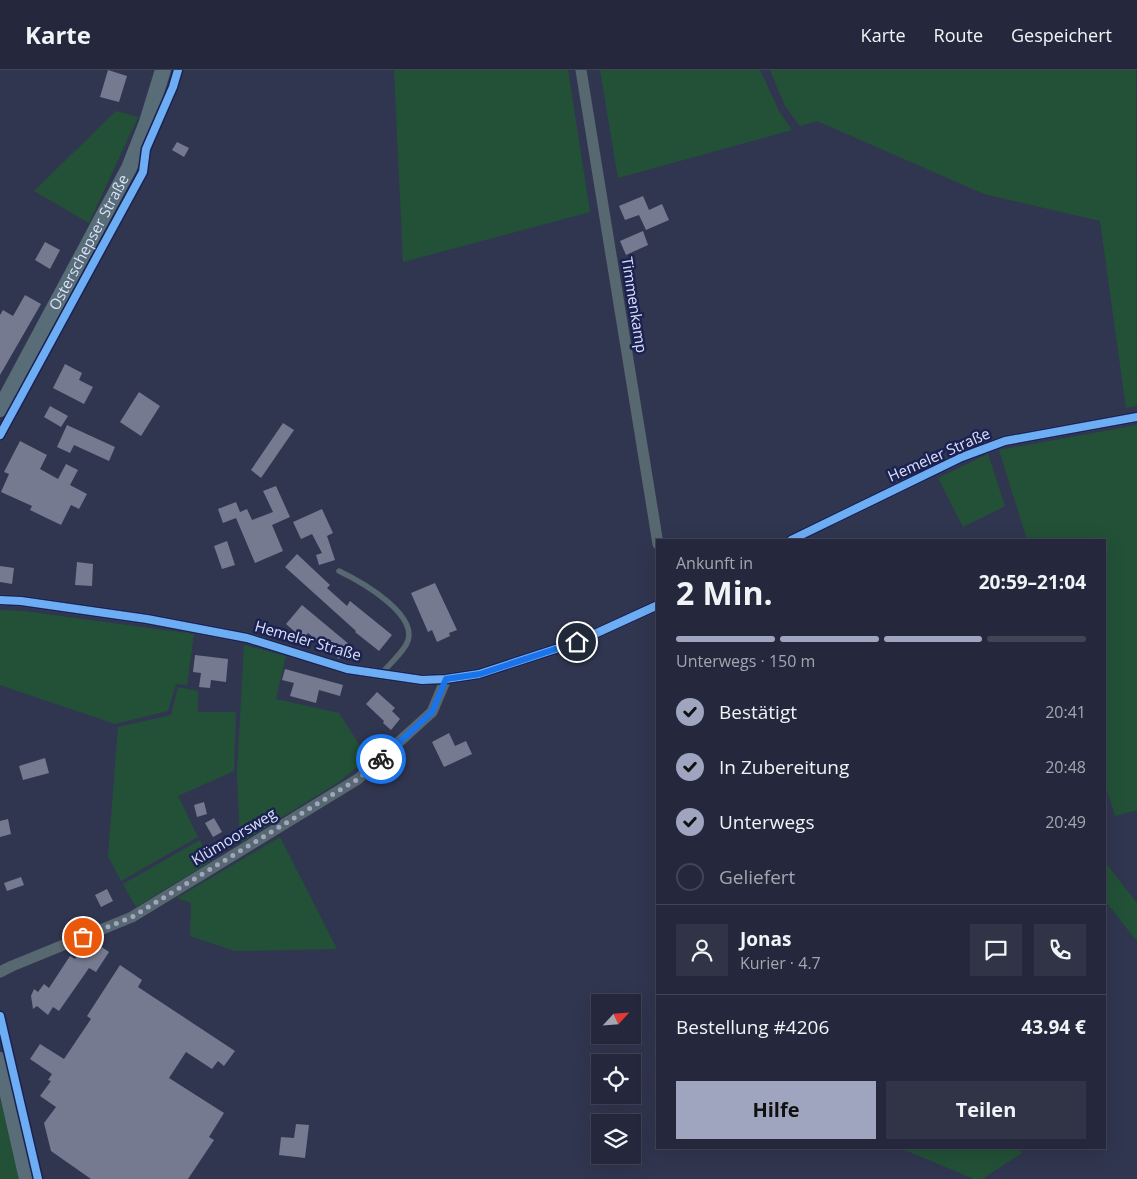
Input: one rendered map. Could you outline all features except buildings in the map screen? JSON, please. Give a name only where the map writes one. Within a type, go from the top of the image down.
[{"type":"main road","name":"Osterschepser Straße","points":[[0,408],[129,168],[146,125],[164,70]]},
{"type":"main road","points":[[0,1060],[27,1179]]},
{"type":"street","name":"Timmenkamp","points":[[581,70],[657,539]]},
{"type":"street","name":"Hemeler Straße","points":[[793,539],[962,457],[1005,441],[1137,417]]},
{"type":"street","name":"Hemeler Straße","points":[[0,600],[21,601],[146,618],[247,638],[346,669],[422,680],[480,674],[577,642],[656,606]]},
{"type":"street","name":"Klümoorsweg","points":[[0,972],[132,917],[358,779],[432,712],[446,679]]},
{"type":"lane","points":[[339,571],[371,589],[396,610],[406,622],[410,631],[407,644],[381,674]]},
{"type":"green space","points":[[394,70],[568,70],[590,212],[403,262]]},
{"type":"green space","points":[[600,70],[760,70],[779,111],[792,130],[618,178]]},
{"type":"green space","points":[[770,70],[1136,70],[1137,406],[1126,408],[1100,221],[984,194],[817,121],[800,126],[785,106]]},
{"type":"green space","points":[[116,111],[138,117],[89,223],[34,191]]},
{"type":"green space","points":[[1137,425],[1137,810],[1115,816],[1106,787],[1106,539],[1027,539],[999,450]]},
{"type":"green space","points":[[988,454],[1005,506],[963,527],[938,478]]},
{"type":"green space","points":[[0,610],[23,611],[194,634],[187,685],[176,684],[168,711],[115,724],[0,685]]},
{"type":"green space","points":[[244,645],[286,656],[276,699],[339,713],[368,758],[339,782],[240,843],[237,773]]},
{"type":"green space","points":[[178,687],[198,691],[198,712],[236,712],[234,771],[178,796],[198,837],[121,881],[108,856],[118,727],[171,715]]},
{"type":"green space","points":[[280,837],[337,949],[235,951],[190,936],[191,903],[177,898]]},
{"type":"green space","points":[[200,840],[210,862],[136,907],[123,884]]},
{"type":"green space","points":[[1106,863],[1137,903],[1137,941],[1106,902]]},
{"type":"green space","points":[[0,1098],[19,1179],[0,1179]]},
{"type":"green space","points":[[902,1149],[1019,1149],[1022,1153],[982,1179],[974,1179]]},
{"type":"cycle path","points":[[0,435],[143,172],[146,149],[173,87],[178,70]]},
{"type":"cycle path","points":[[793,539],[962,457],[1005,441],[1137,417]]},
{"type":"cycle path","points":[[0,600],[21,601],[147,619],[247,638],[347,669],[422,680],[446,679],[479,674],[577,642],[656,606]]},
{"type":"cycle path","points":[[0,1016],[38,1179]]},
{"type":"way so far","points":[[83,937],[132,917],[358,779],[381,759]]},
{"type":"route","points":[[381,759],[432,712],[446,679],[480,674],[577,642]]}]
